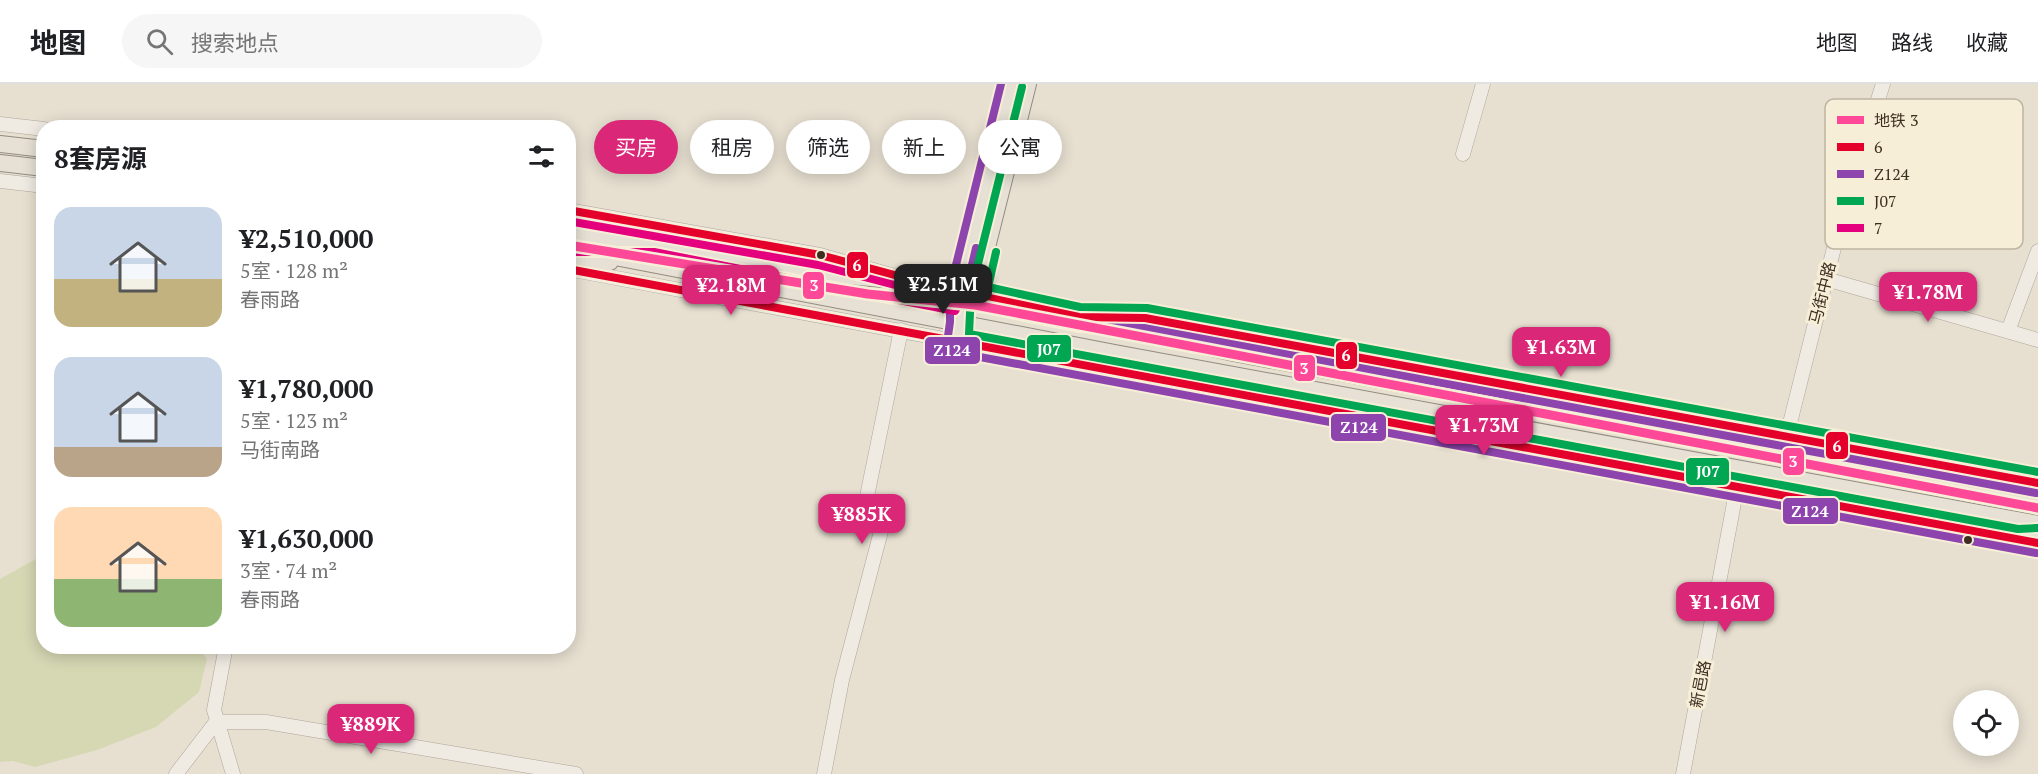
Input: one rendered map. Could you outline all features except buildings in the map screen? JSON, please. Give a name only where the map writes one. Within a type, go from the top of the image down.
[{"type":"main road","points":[[957,342],[1012,84]]},
{"type":"main road","points":[[967,293],[1028,84]]},
{"type":"main road","points":[[0,144],[36,148]]},
{"type":"main road","points":[[0,165],[36,167]]},
{"type":"main road","points":[[576,233],[769,269],[916,282],[1079,317],[1182,343],[2038,502]]},
{"type":"main road","points":[[576,249],[2038,524]]},
{"type":"main road","points":[[576,263],[652,262]]},
{"type":"main road","points":[[1234,353],[1349,355]]},
{"type":"main road","points":[[1371,400],[1434,431]]},
{"type":"main road","points":[[2010,478],[2038,490]]},
{"type":"main road","points":[[2018,540],[2038,538]]},
{"type":"street","points":[[1463,154],[1483,84]]},
{"type":"street","name":"马街中路","points":[[1878,99],[1883,84]]},
{"type":"street","points":[[0,124],[36,128]]},
{"type":"street","points":[[0,181],[36,185]]},
{"type":"street","points":[[576,211],[820,255],[916,282]]},
{"type":"street","name":"马街中路","points":[[1787,435],[1834,249]]},
{"type":"street","points":[[2008,331],[2038,250]]},
{"type":"street","points":[[576,270],[2038,543]]},
{"type":"street","points":[[1826,279],[2038,340]]},
{"type":"street","points":[[1079,317],[1145,318],[2038,483]]},
{"type":"street","points":[[824,774],[842,680],[885,516],[864,511],[901,330]]},
{"type":"street","name":"新邑路","points":[[1683,774],[1737,487]]},
{"type":"street","points":[[224,654],[214,710],[232,774]]},
{"type":"street","points":[[176,774],[216,722]]},
{"type":"street","points":[[216,722],[273,722],[576,774]]},
{"type":"green space","points":[[1028,346],[1362,408],[1384,416],[1025,350]]},
{"type":"green space","points":[[1326,362],[1351,363],[1731,434],[1732,438]]},
{"type":"green space","points":[[1436,422],[1717,474],[1718,478],[1436,425]]},
{"type":"green space","points":[[1358,425],[1563,463],[1563,466],[1358,428]]},
{"type":"green space","points":[[1812,449],[1985,481],[2013,490],[1809,452]]},
{"type":"green space","points":[[1575,465],[1715,491],[1715,494],[1575,468]]},
{"type":"green space","points":[[1766,483],[2023,530],[2022,533],[1998,532],[1765,489]]},
{"type":"green space","points":[[36,559],[36,654],[203,654],[207,659],[199,692],[156,727],[97,750],[35,767],[13,761],[0,762],[0,579]]},
{"type":"metro line","name":"3","points":[[576,246],[868,294],[975,305],[2038,508]]},
{"type":"transit line","name":"Z124","points":[[1001,84],[950,289],[950,322],[947,343],[953,352],[2036,553]]},
{"type":"transit line","name":"J07","points":[[1022,87],[971,292],[969,334],[2018,529],[2037,528]]},
{"type":"transit line","name":"6","points":[[576,211],[820,255],[943,288],[1079,317],[1145,318],[2038,483]]},
{"type":"transit line","name":"7","points":[[576,222],[818,265],[960,302],[955,311],[654,252],[576,252]]},
{"type":"transit line","name":"Z124","points":[[976,248],[965,295],[967,301],[973,305],[1078,327],[1144,328],[2036,493]]},
{"type":"transit line","name":"J07","points":[[996,252],[988,287],[1080,307],[1147,308],[2038,472]]},
{"type":"transit line","name":"6","points":[[576,270],[2038,543]]}]
